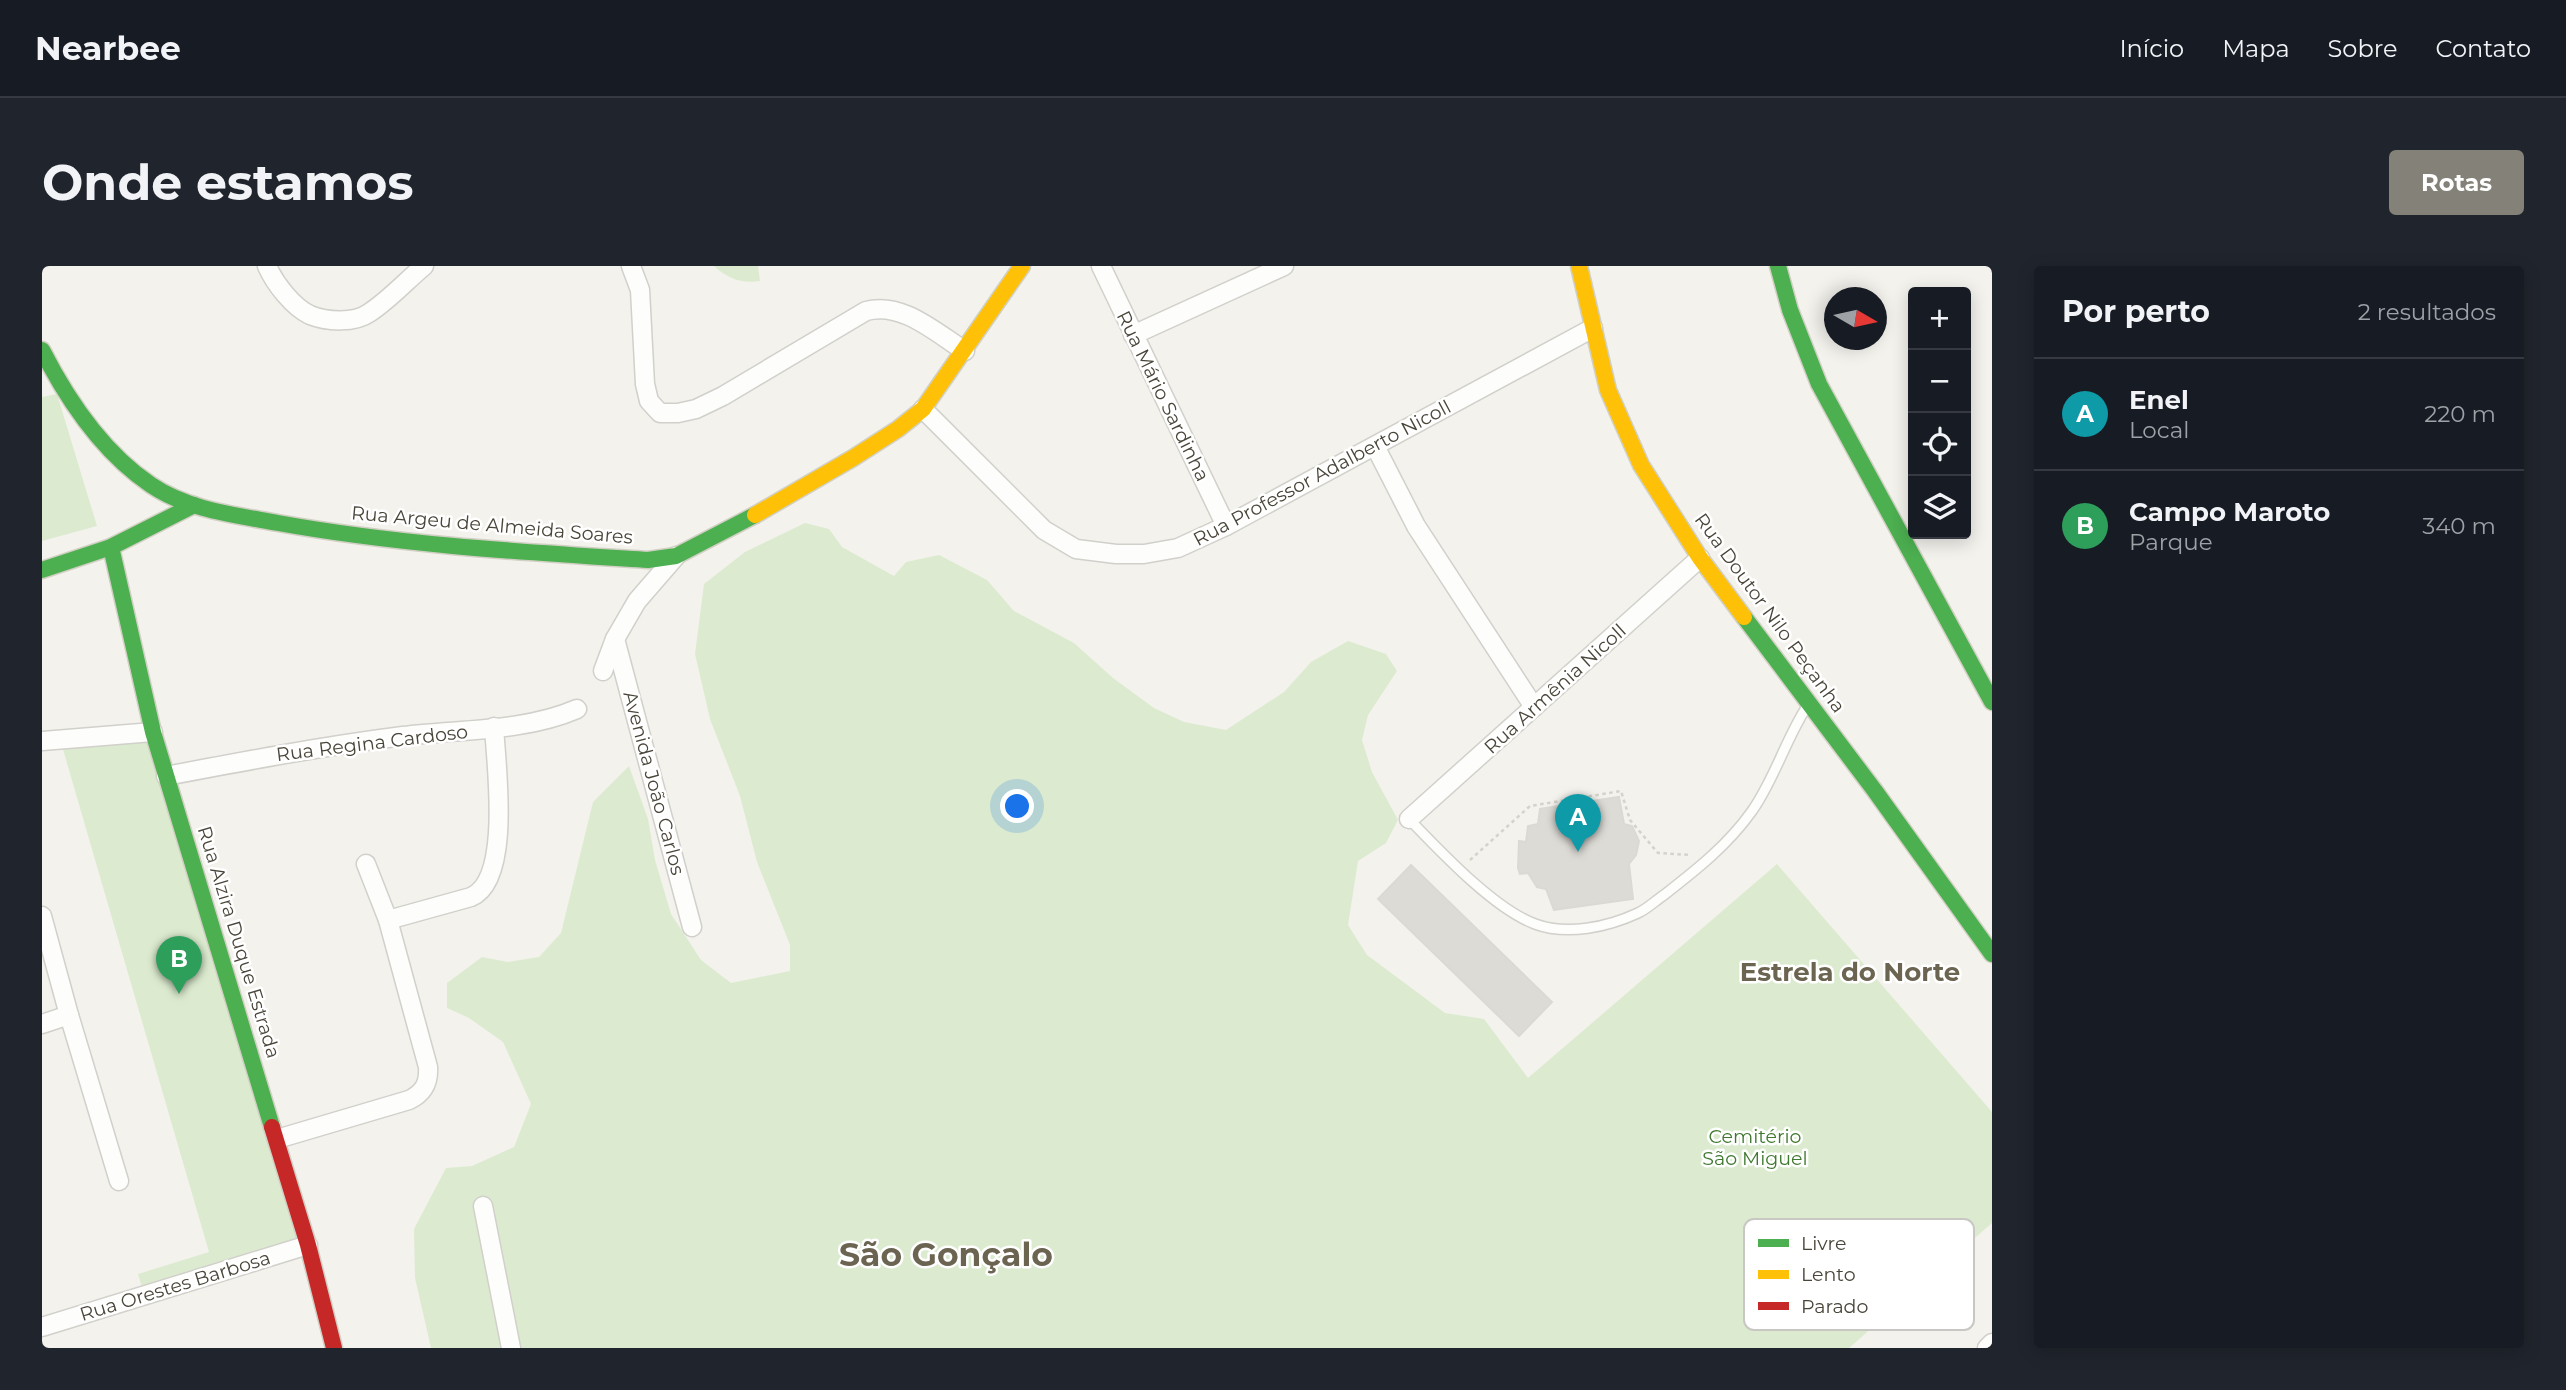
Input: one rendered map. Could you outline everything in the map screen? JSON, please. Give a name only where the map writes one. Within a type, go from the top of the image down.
[{"type":"street","points":[[267,266],[292,301],[310,315],[336,320],[354,319],[368,314],[424,266]]},
{"type":"street","points":[[631,266],[640,290],[645,384],[649,401],[660,413],[696,409],[723,396],[866,311],[878,307],[910,317],[965,351]]},
{"type":"street","name":"Rua Argeu de Almeida Soares","points":[[42,349],[52,371],[81,415],[118,457],[152,485],[194,505],[311,530],[403,541],[634,559],[676,556],[726,532],[853,458],[923,409],[1022,266]]},
{"type":"street","name":"Rua Mário Sardinha","points":[[1101,266],[1226,526]]},
{"type":"street","points":[[1133,335],[1284,266]]},
{"type":"street","name":"Rua Doutor Nilo Peçanha","points":[[1579,266],[1608,390],[1641,465],[1700,558],[1810,703],[1992,954]]},
{"type":"street","points":[[1778,266],[1790,310],[1819,384],[1987,679],[1992,702]]},
{"type":"street","name":"Rua Professor Adalberto Nicoll","points":[[923,409],[1044,530],[1076,549],[1144,554],[1178,548],[1226,526],[1593,328]]},
{"type":"street","points":[[1375,446],[1416,526],[1534,707]]},
{"type":"street","points":[[42,570],[111,547],[194,505]]},
{"type":"street","name":"Rua Alzira Duque Estrada","points":[[111,547],[153,732],[277,1139],[334,1348]]},
{"type":"street","points":[[603,671],[615,639],[637,601],[676,556]]},
{"type":"street","name":"Rua Armênia Nicoll","points":[[1409,819],[1700,558]]},
{"type":"street","name":"Avenida João Carlos","points":[[615,639],[692,927]]},
{"type":"street","name":"Rua Regina Cardoso","points":[[166,776],[276,755],[405,736],[494,727],[565,714],[577,709]]},
{"type":"street","points":[[388,920],[477,895],[485,884],[494,862],[499,836],[494,727]]},
{"type":"street","points":[[42,741],[153,732]]},
{"type":"street","points":[[277,1139],[409,1100],[424,1090],[429,1078],[388,920],[366,864]]},
{"type":"street","points":[[42,916],[119,1181]]},
{"type":"street","points":[[42,1024],[69,1015]]},
{"type":"street","points":[[483,1206],[511,1348]]},
{"type":"street","name":"Rua Orestes Barbosa","points":[[42,1327],[308,1245]]},
{"type":"street","points":[[1987,1348],[1992,1343]]},
{"type":"lane","points":[[1409,819],[1459,869],[1508,909],[1535,925],[1566,929],[1604,926],[1641,912],[1710,857],[1752,811],[1796,724],[1810,703]]},
{"type":"path","points":[[1459,869],[1530,806],[1621,791],[1630,820],[1658,853],[1710,857]]},
{"type":"green space","points":[[714,266],[758,266],[760,281],[735,279]]},
{"type":"green space","points":[[57,394],[97,526],[42,541],[42,397]]},
{"type":"green space","name":"Cemitério São Miguel","points":[[805,523],[829,529],[842,547],[894,576],[906,562],[939,555],[987,580],[1014,611],[1074,643],[1113,678],[1154,708],[1184,722],[1226,730],[1284,692],[1311,662],[1348,641],[1386,654],[1397,671],[1368,715],[1362,740],[1372,772],[1398,820],[1386,843],[1358,861],[1348,925],[1367,955],[1445,1013],[1484,1019],[1528,1078],[1777,864],[1992,1112],[1992,1223],[1974,1239],[1974,1219],[1744,1219],[1744,1330],[1870,1330],[1849,1348],[431,1348],[415,1278],[414,1229],[446,1168],[472,1166],[514,1147],[531,1104],[503,1042],[469,1018],[447,1008],[447,983],[482,957],[508,962],[539,957],[561,933],[593,802],[629,766],[648,819],[655,860],[671,914],[701,960],[731,983],[790,971],[790,945],[757,862],[740,796],[710,719],[695,654],[704,584],[745,552]]},
{"type":"green space","points":[[147,738],[300,1241],[143,1291],[138,1274],[209,1252],[62,746]]},
{"type":"building","points":[[1619,797],[1624,824],[1632,826],[1639,841],[1636,855],[1629,864],[1633,899],[1554,910],[1546,889],[1537,887],[1528,873],[1520,874],[1519,841],[1526,842],[1528,826],[1538,824],[1540,809]]},
{"type":"building","points":[[1411,865],[1552,1002],[1519,1036],[1378,899]]},
{"type":"traffic: fast","points":[[1778,266],[1790,310],[1819,384],[1992,702]]},
{"type":"traffic: fast","points":[[42,350],[75,406],[117,457],[133,472],[165,493],[212,510],[324,531],[416,542],[648,560],[676,556],[755,515]]},
{"type":"traffic: fast","points":[[42,570],[111,547],[194,505]]},
{"type":"traffic: fast","points":[[111,547],[153,732],[272,1127]]},
{"type":"traffic: fast","points":[[1744,617],[1875,791],[1992,954]]},
{"type":"traffic: slow","points":[[755,515],[853,458],[923,409],[1022,266]]},
{"type":"traffic: slow","points":[[1579,266],[1608,390],[1641,465],[1700,558],[1744,617]]},
{"type":"traffic: jam","points":[[272,1127],[308,1245],[334,1348]]},
{"type":"place","name":"Enel","points":[[1578,852]]},
{"type":"place","name":"Campo Maroto","points":[[179,994]]},
{"type":"district","name":"Estrela do Norte","points":[[1850,972]]},
{"type":"district","name":"São Gonçalo","points":[[946,1254]]}]
